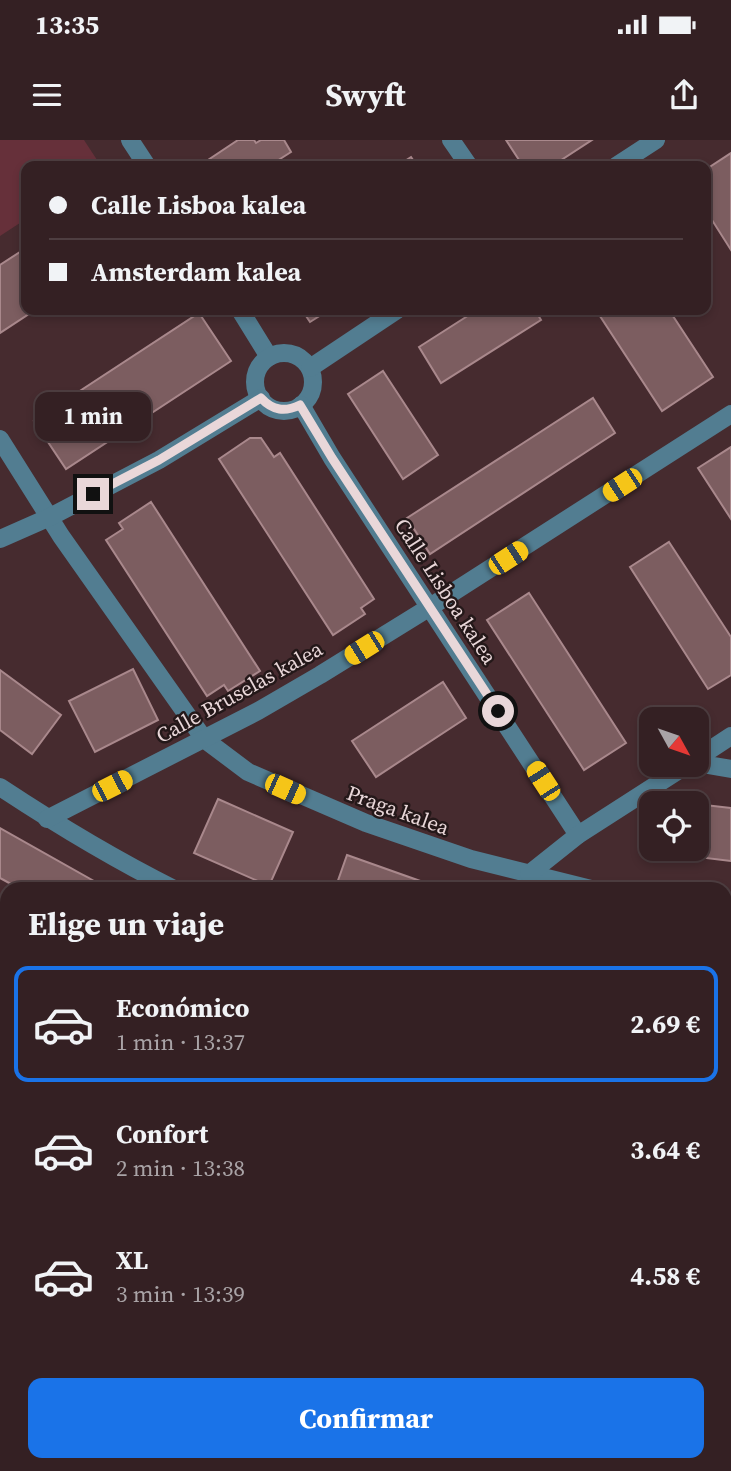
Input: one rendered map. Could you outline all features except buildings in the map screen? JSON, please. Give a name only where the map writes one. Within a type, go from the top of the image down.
[{"type":"street","points":[[130,140],[144,161]]},
{"type":"street","points":[[452,140],[466,161]]},
{"type":"street","points":[[623,161],[656,140]]},
{"type":"street","points":[[243,315],[269,357]]},
{"type":"street","points":[[310,368],[390,315]]},
{"type":"street","points":[[280,353],[292,354],[302,359],[310,368],[313,388],[308,398],[290,410],[269,406],[256,388],[256,376],[269,357],[280,353]]},
{"type":"street","points":[[0,539],[50,517],[159,460],[261,398]]},
{"type":"street","name":"Calle Lisboa kalea","points":[[300,405],[578,835]]},
{"type":"street","name":"Calle Bruselas kalea","points":[[47,819],[204,740],[320,675],[731,414]]},
{"type":"street","name":"Praga kalea","points":[[0,439],[61,536],[204,740],[248,772],[334,811],[471,859],[563,882]]},
{"type":"street","points":[[709,752],[731,736]]},
{"type":"street","points":[[709,764],[731,769]]},
{"type":"street","points":[[529,874],[578,835],[668,777]]},
{"type":"street","points":[[0,787],[47,819],[160,882]]},
{"type":"shaded area","points":[[0,140],[84,140],[98,161],[21,161],[21,222],[0,236]]},
{"type":"route","points":[[93,494],[159,460],[261,398],[269,406],[279,410],[290,410],[300,405],[498,711]]}]
